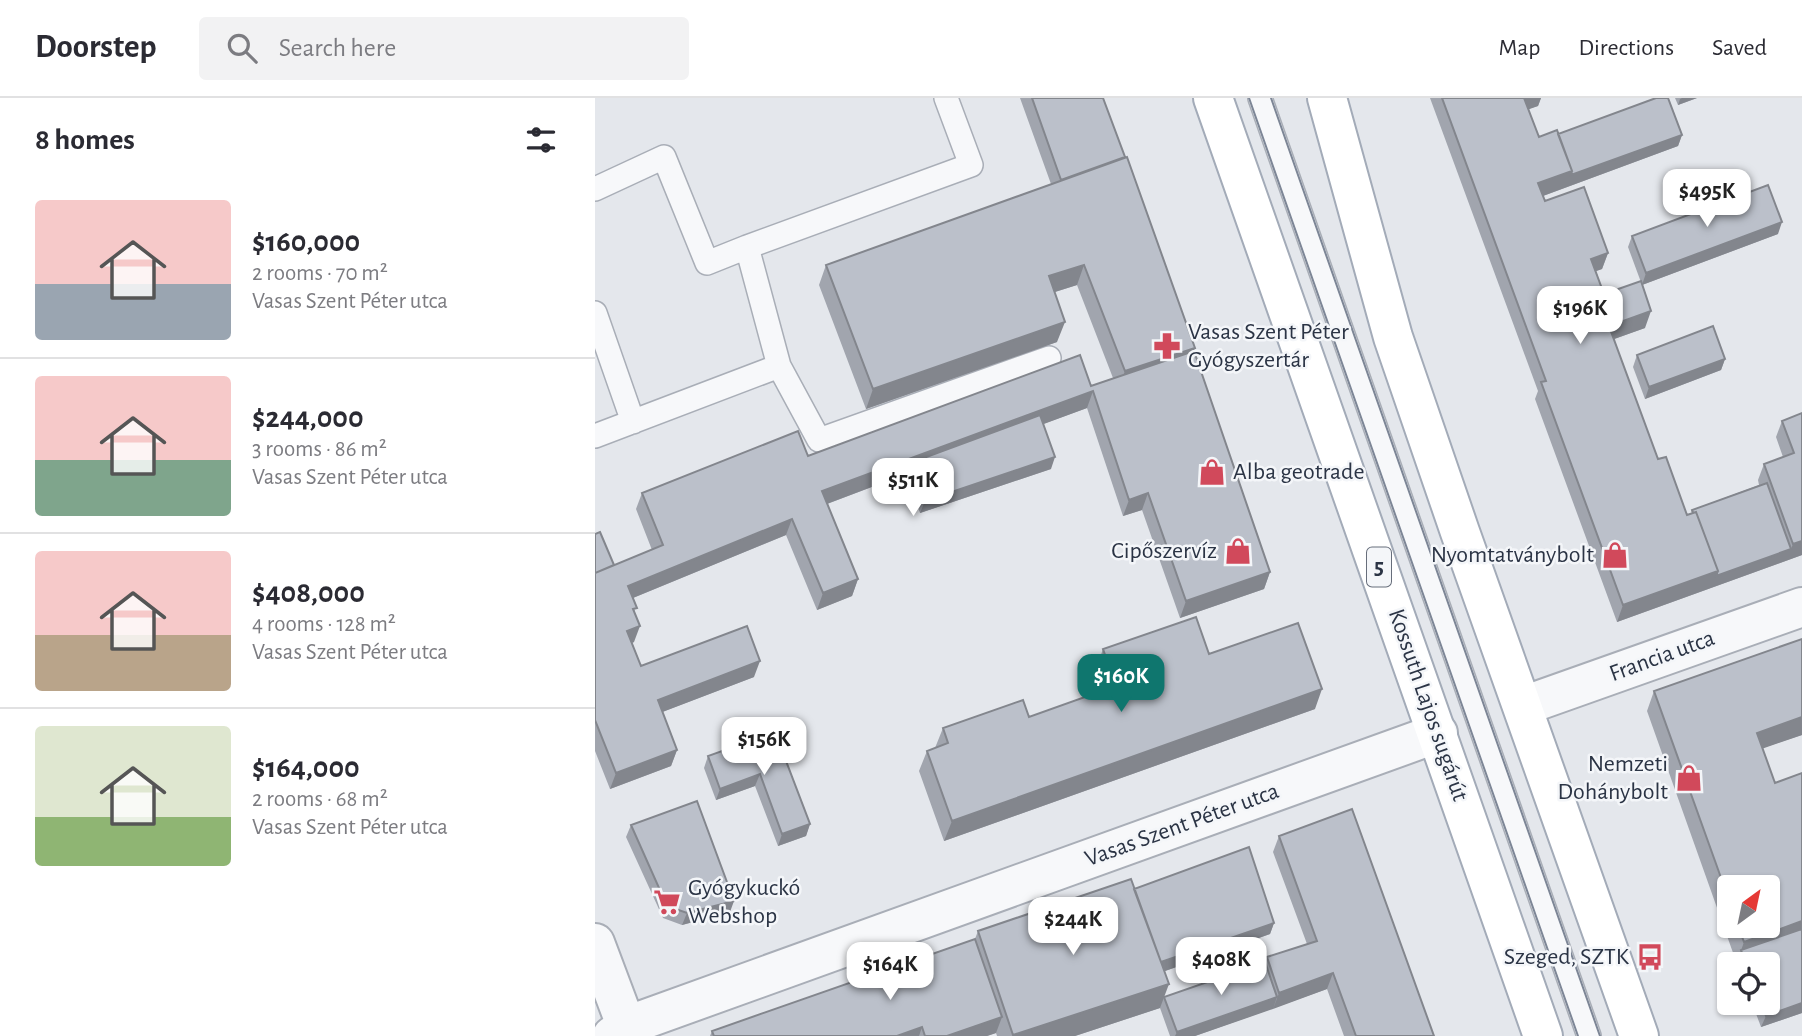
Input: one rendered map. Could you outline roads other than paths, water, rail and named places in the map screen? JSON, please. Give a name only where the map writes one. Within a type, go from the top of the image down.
[{"type":"main road","name":"Kossuth Lajos sugárút","points":[[1213,98],[1543,1036]]},
{"type":"main road","points":[[1327,98],[1393,337],[1639,1036]]},
{"type":"street","name":"Francia utca","points":[[1523,706],[1802,607]]},
{"type":"street","name":"Vasas Szent Péter utca","points":[[623,1033],[1438,733]]},
{"type":"street","points":[[595,943],[623,1033]]},
{"type":"lane","points":[[595,189],[664,157],[707,263],[971,165],[946,98]]},
{"type":"lane","name":"Kossuth Lajos sugárút","points":[[1261,98],[1589,1036]]},
{"type":"lane","points":[[747,247],[779,366],[819,440],[1049,358]]},
{"type":"lane","points":[[595,313],[633,422]]},
{"type":"lane","points":[[595,436],[779,366]]},
{"type":"tram line","points":[[1249,98],[1578,1036]]},
{"type":"tram line","points":[[1271,98],[1600,1036]]},
{"type":"place","name":"Vasas Szent Péter Gyógyszertár","points":[[1167,346]]},
{"type":"place","name":"Alba geotrade","points":[[1212,472]]},
{"type":"place","name":"Cipőszervíz","points":[[1238,551]]},
{"type":"place","name":"Nyomtatványbolt","points":[[1615,555]]},
{"type":"place","name":"Nemzeti Dohánybolt","points":[[1689,778]]},
{"type":"place","name":"Gyógykuckó Webshop","points":[[667,902]]},
{"type":"place","name":"Szeged, SZTK","points":[[1650,957]]}]
